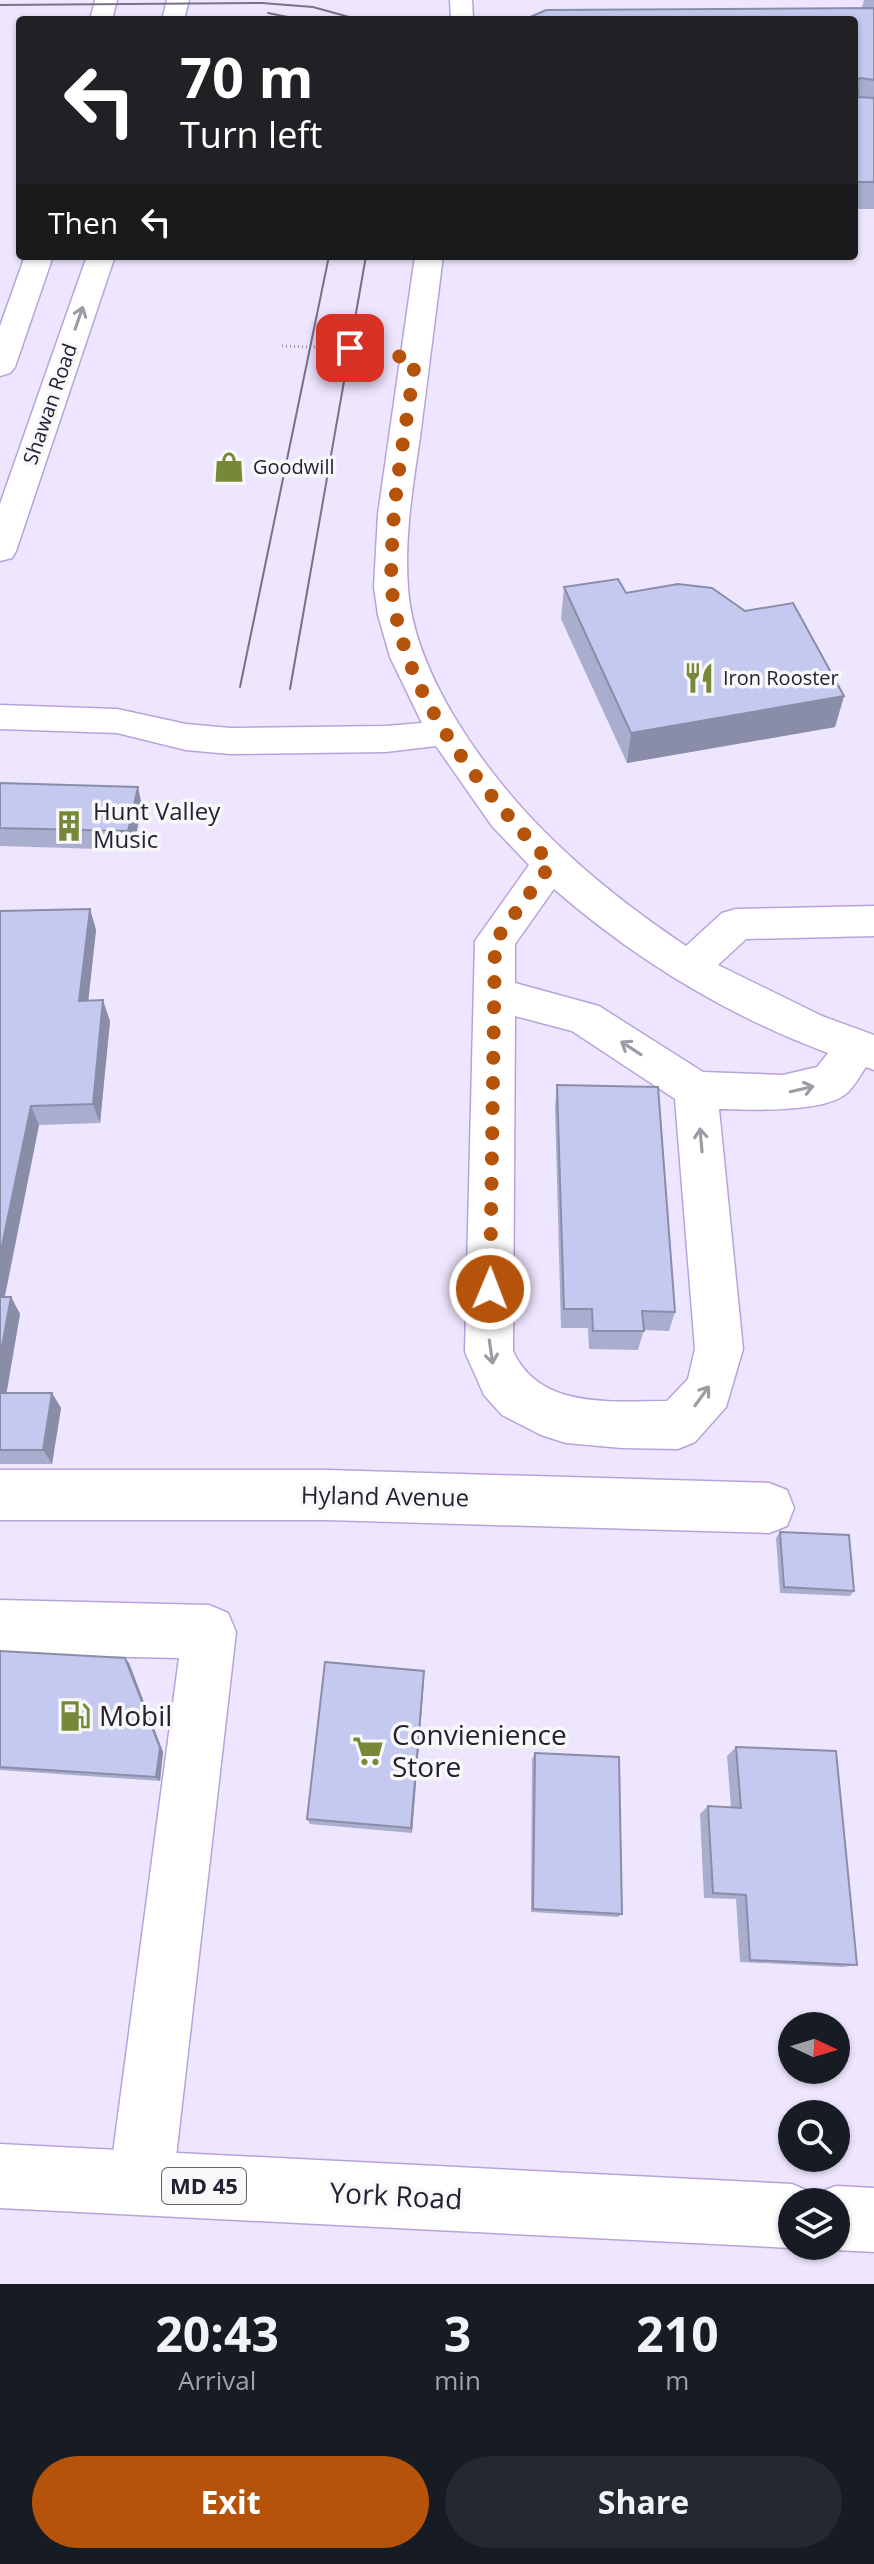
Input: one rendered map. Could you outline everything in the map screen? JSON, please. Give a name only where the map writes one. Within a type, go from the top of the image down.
[{"type":"main road","points":[[0,367],[38,260]]},
{"type":"main road","name":"Shawan Road","points":[[0,551],[100,260]]},
{"type":"main road","points":[[428,260],[393,522],[391,589],[408,662],[443,733],[480,786],[551,864],[620,924],[748,1002],[865,1050],[831,1082],[783,1093],[696,1090],[584,1018],[494,994]]},
{"type":"main road","points":[[0,717],[117,721],[186,737],[230,741],[386,739],[443,733]]},
{"type":"main road","points":[[551,864],[495,941],[489,1352],[496,1375],[509,1391],[530,1408],[571,1422],[678,1425],[709,1391],[719,1349],[696,1090]]},
{"type":"main road","points":[[689,968],[736,924],[874,921]]},
{"type":"main road","name":"Hyland Avenue","points":[[0,1495],[327,1495],[769,1508]]},
{"type":"main road","points":[[0,1627],[209,1632],[141,2183]]},
{"type":"main road","name":"York Road","points":[[0,2176],[778,2215]]},
{"type":"main road","points":[[850,2219],[874,2220]]},
{"type":"path","points":[[323,347],[330,315]]},
{"type":"path","points":[[282,346],[374,349],[415,361]]},
{"type":"building","points":[[874,8],[874,80],[858,80],[858,16],[532,16],[546,10]]},
{"type":"building","points":[[858,97],[874,98],[874,182],[858,182]]},
{"type":"building","name":"Iron Rooster","points":[[618,579],[626,593],[678,584],[712,588],[745,611],[793,603],[844,696],[631,733],[564,587]]},
{"type":"building","points":[[0,783],[138,787],[128,831],[0,828]]},
{"type":"building","points":[[90,909],[79,1001],[103,1000],[93,1104],[31,1106],[0,1255],[0,911]]},
{"type":"building","points":[[557,1085],[658,1087],[675,1312],[642,1311],[644,1331],[593,1331],[592,1309],[564,1309]]},
{"type":"building","points":[[0,1297],[11,1297],[0,1357]]},
{"type":"building","points":[[0,1393],[52,1393],[43,1450],[0,1450]]},
{"type":"building","points":[[780,1532],[849,1535],[854,1591],[784,1587]]},
{"type":"building","name":"Mobil","points":[[0,1651],[125,1658],[160,1748],[156,1777],[0,1767]]},
{"type":"building","name":"Convienience Store","points":[[325,1662],[424,1671],[411,1828],[307,1819]]},
{"type":"building","points":[[736,1747],[836,1751],[857,1965],[750,1960],[746,1895],[713,1893],[708,1806],[741,1808]]},
{"type":"building","points":[[535,1753],[619,1757],[622,1914],[533,1909]]},
{"type":"tram line","points":[[0,5],[262,3],[313,7],[346,16]]},
{"type":"tram line","points":[[268,13],[283,16]]},
{"type":"tram line","points":[[240,687],[328,260]]},
{"type":"tram line","points":[[290,689],[365,260]]},
{"type":"place","name":"Goodwill","points":[[229,467]]},
{"type":"place","name":"Iron Rooster","points":[[699,678]]},
{"type":"place","name":"Hunt Valley Music","points":[[69,826]]},
{"type":"place","name":"Mobil","points":[[75,1716]]},
{"type":"place","name":"Convienience Store","points":[[368,1751]]},
{"type":"route","points":[[350,348],[374,349],[415,361],[393,522],[391,589],[408,662],[443,733],[480,786],[551,864],[495,941],[490,1289]]}]
